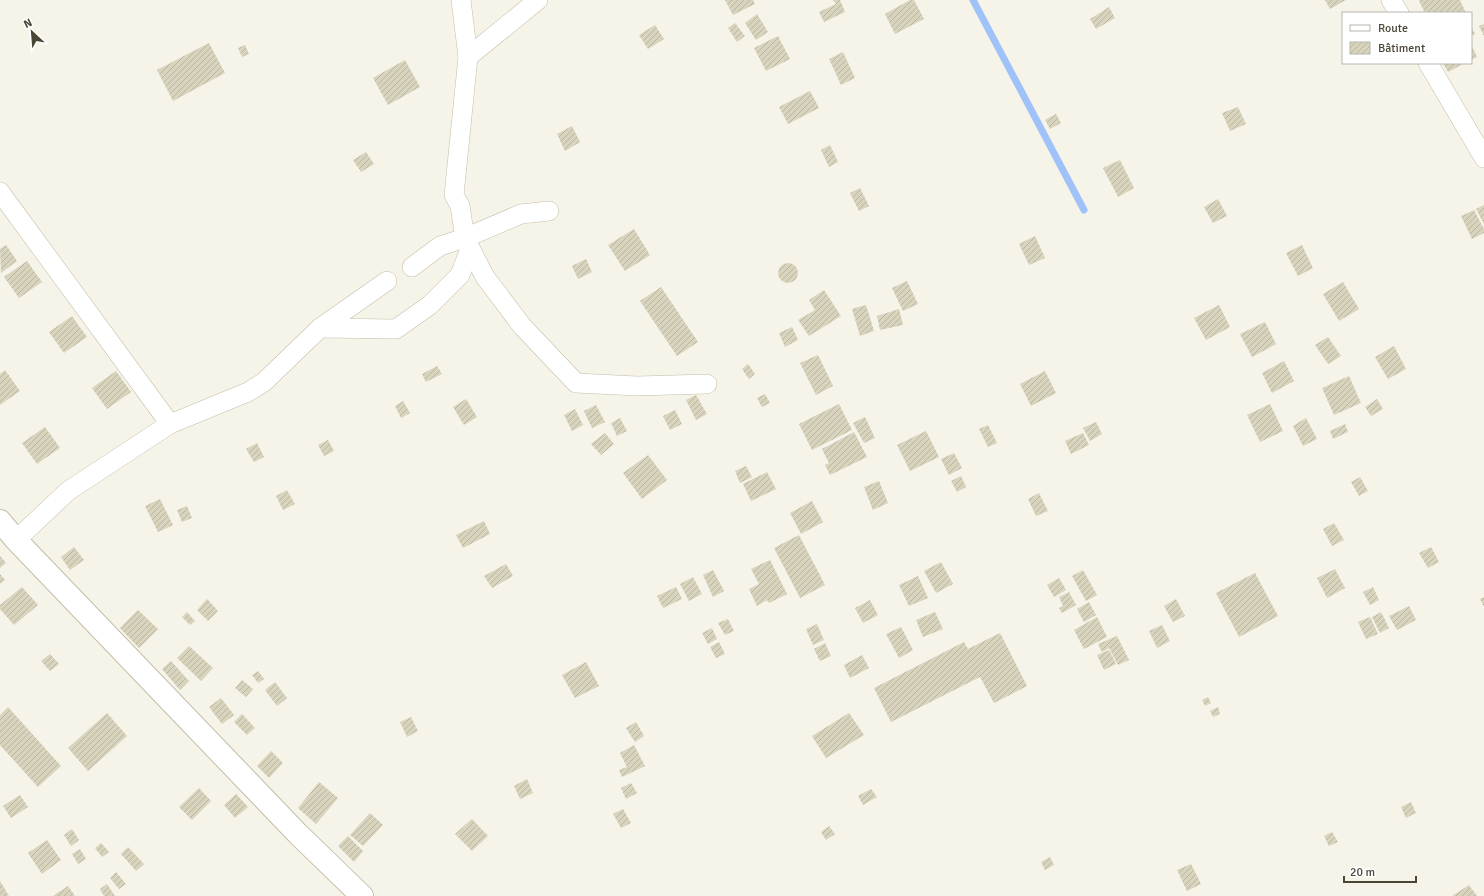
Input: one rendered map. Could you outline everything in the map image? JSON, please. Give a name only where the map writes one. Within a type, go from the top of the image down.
[{"type":"street","points":[[461,0],[468,57],[454,195],[460,206],[467,243],[485,277],[522,326],[576,383],[637,386],[707,384]]},
{"type":"street","points":[[468,57],[538,0]]},
{"type":"street","points":[[1391,0],[1398,12]]},
{"type":"street","points":[[1429,64],[1484,158]]},
{"type":"street","points":[[0,192],[170,424]]},
{"type":"street","points":[[412,267],[440,246],[467,243],[521,214],[549,211]]},
{"type":"street","points":[[320,328],[396,329],[430,305],[460,275],[467,243]]},
{"type":"street","points":[[16,540],[68,491],[170,424],[248,392],[264,382],[320,328],[387,281]]},
{"type":"street","points":[[0,521],[16,540],[298,834],[362,896]]},
{"type":"building","points":[[725,0],[753,0],[755,4],[733,15]]},
{"type":"building","points":[[833,0],[840,0],[845,12],[824,22],[819,12],[836,4]]},
{"type":"building","points":[[910,0],[914,0],[924,19],[895,34],[885,14]]},
{"type":"building","points":[[1325,0],[1346,0],[1330,9]]},
{"type":"building","points":[[1460,0],[1466,12],[1424,12],[1419,1]]},
{"type":"building","points":[[1109,7],[1115,18],[1096,29],[1090,19]]},
{"type":"building","points":[[757,14],[768,32],[756,40],[745,23]]},
{"type":"building","points":[[735,23],[745,36],[737,42],[728,28]]},
{"type":"building","points":[[1484,24],[1484,36],[1479,26]]},
{"type":"building","points":[[655,25],[664,39],[648,49],[639,35]]},
{"type":"building","points":[[1472,28],[1475,34],[1472,36]]},
{"type":"building","points":[[778,36],[790,59],[766,71],[754,48]]},
{"type":"building","points":[[209,43],[225,73],[173,101],[157,70]]},
{"type":"building","points":[[245,45],[249,54],[242,57],[238,48]]},
{"type":"building","points":[[1472,46],[1477,57],[1472,60]]},
{"type":"building","points":[[843,52],[855,78],[841,85],[829,59]]},
{"type":"building","points":[[405,60],[420,87],[388,105],[373,78]]},
{"type":"building","points":[[1444,64],[1463,64],[1448,72]]},
{"type":"building","points":[[810,91],[819,108],[788,124],[779,107]]},
{"type":"building","points":[[1238,107],[1246,124],[1230,131],[1222,113]]},
{"type":"building","points":[[1056,114],[1061,123],[1050,129],[1045,120]]},
{"type":"building","points":[[572,126],[580,142],[565,151],[557,134]]},
{"type":"building","points":[[830,145],[838,162],[829,167],[821,150]]},
{"type":"building","points":[[366,152],[374,164],[361,172],[353,160]]},
{"type":"building","points":[[1120,160],[1134,188],[1118,197],[1103,168]]},
{"type":"building","points":[[860,188],[869,206],[859,211],[850,193]]},
{"type":"building","points":[[1218,199],[1227,216],[1213,223],[1204,207]]},
{"type":"building","points":[[1484,205],[1484,224],[1476,209]]},
{"type":"building","points":[[1474,210],[1484,229],[1484,233],[1472,239],[1461,216]]},
{"type":"building","points":[[634,229],[650,255],[625,271],[608,245]]},
{"type":"building","points":[[1035,236],[1045,258],[1029,265],[1019,244]]},
{"type":"building","points":[[6,245],[17,261],[1,273],[0,249]]},
{"type":"building","points":[[1302,245],[1313,268],[1298,276],[1286,253]]},
{"type":"building","points":[[586,259],[592,272],[578,279],[572,266]]},
{"type":"building","points":[[27,261],[42,282],[19,298],[4,277]]},
{"type":"building","points":[[784,263],[792,263],[798,269],[798,277],[792,283],[784,283],[778,277],[778,269]]},
{"type":"building","points":[[907,281],[918,304],[903,311],[892,288]]},
{"type":"building","points":[[1343,282],[1359,309],[1339,321],[1323,294]]},
{"type":"building","points":[[661,287],[698,342],[677,356],[640,301]]},
{"type":"building","points":[[824,290],[841,316],[809,336],[798,320],[815,310],[809,300]]},
{"type":"building","points":[[866,305],[874,331],[860,336],[852,309]]},
{"type":"building","points":[[1219,305],[1230,327],[1206,340],[1194,318]]},
{"type":"building","points":[[899,309],[903,325],[880,330],[877,316]]},
{"type":"building","points":[[72,316],[87,337],[64,353],[49,332]]},
{"type":"building","points":[[1265,322],[1276,344],[1252,357],[1240,334]]},
{"type":"building","points":[[792,327],[798,340],[785,347],[779,333]]},
{"type":"building","points":[[1328,337],[1341,356],[1328,364],[1315,345]]},
{"type":"building","points":[[1394,346],[1406,369],[1388,379],[1375,357]]},
{"type":"building","points":[[818,355],[833,386],[816,395],[800,363]]},
{"type":"building","points":[[1284,361],[1294,381],[1272,393],[1262,373]]},
{"type":"building","points":[[748,364],[755,374],[749,379],[742,369]]},
{"type":"building","points":[[437,366],[442,374],[426,382],[422,374]]},
{"type":"building","points":[[5,370],[20,391],[0,405],[0,374]]},
{"type":"building","points":[[116,371],[131,392],[107,409],[92,388]]},
{"type":"building","points":[[1045,371],[1056,393],[1031,406],[1020,384]]},
{"type":"building","points":[[1349,376],[1361,403],[1334,415],[1322,388]]},
{"type":"building","points":[[765,394],[770,403],[762,407],[757,398]]},
{"type":"building","points":[[696,395],[707,414],[696,420],[686,400]]},
{"type":"building","points":[[466,399],[477,417],[464,425],[453,407]]},
{"type":"building","points":[[1377,399],[1383,409],[1371,416],[1365,407]]},
{"type":"building","points":[[403,401],[410,413],[401,418],[395,406]]},
{"type":"building","points":[[839,404],[852,430],[812,450],[799,424]]},
{"type":"building","points":[[1270,404],[1283,431],[1260,442],[1247,415]]},
{"type":"building","points":[[596,405],[605,422],[592,428],[584,411]]},
{"type":"building","points":[[575,409],[583,425],[572,431],[564,415]]},
{"type":"building","points":[[675,410],[682,424],[670,430],[663,416]]},
{"type":"building","points":[[865,417],[875,438],[864,443],[853,423]]},
{"type":"building","points":[[620,418],[627,431],[617,436],[611,423]]},
{"type":"building","points":[[1306,418],[1317,439],[1303,446],[1293,426]]},
{"type":"building","points":[[1096,422],[1102,434],[1090,441],[1083,428]]},
{"type":"building","points":[[1345,424],[1348,432],[1333,439],[1330,431]]},
{"type":"building","points":[[988,425],[997,443],[988,447],[979,429]]},
{"type":"building","points":[[45,427],[60,448],[37,464],[22,443]]},
{"type":"building","points":[[926,431],[939,457],[910,471],[897,445]]},
{"type":"building","points":[[854,432],[867,457],[830,475],[825,465],[829,463],[822,449]]},
{"type":"building","points":[[605,433],[614,444],[601,455],[591,444]]},
{"type":"building","points":[[1083,433],[1089,445],[1071,454],[1065,441]]},
{"type":"building","points":[[328,440],[334,451],[324,456],[318,445]]},
{"type":"building","points":[[257,443],[264,457],[254,462],[246,449]]},
{"type":"building","points":[[954,453],[962,468],[949,475],[941,459]]},
{"type":"building","points":[[648,455],[667,480],[642,499],[623,473]]},
{"type":"building","points":[[746,466],[752,477],[740,483],[735,471]]},
{"type":"building","points":[[767,472],[776,489],[751,501],[743,484]]},
{"type":"building","points":[[961,476],[966,487],[957,492],[951,481]]},
{"type":"building","points":[[1360,477],[1368,491],[1359,496],[1351,482]]},
{"type":"building","points":[[879,481],[888,503],[873,510],[864,487]]},
{"type":"building","points":[[287,490],[295,504],[283,510],[276,496]]},
{"type":"building","points":[[1039,493],[1048,511],[1036,516],[1028,499]]},
{"type":"building","points":[[160,499],[173,525],[158,532],[145,506]]},
{"type":"building","points":[[812,501],[823,522],[801,534],[790,513]]},
{"type":"building","points":[[187,506],[192,518],[182,522],[177,510]]},
{"type":"building","points":[[484,521],[490,534],[463,548],[456,535]]},
{"type":"building","points":[[1334,523],[1344,540],[1332,546],[1323,529]]},
{"type":"building","points":[[799,535],[825,585],[800,598],[774,548]]},
{"type":"building","points":[[74,547],[84,560],[70,570],[61,557]]},
{"type":"building","points":[[1431,547],[1439,562],[1428,568],[1419,553]]},
{"type":"building","points":[[0,556],[6,563],[0,568]]},
{"type":"building","points":[[770,560],[787,594],[769,603],[767,600],[757,606],[749,589],[759,584],[751,569]]},
{"type":"building","points":[[941,562],[953,584],[936,593],[924,571]]},
{"type":"building","points":[[506,564],[513,576],[492,588],[484,576]]},
{"type":"building","points":[[1335,569],[1345,588],[1327,598],[1317,578]]},
{"type":"building","points":[[713,570],[724,591],[713,597],[703,575]]},
{"type":"building","points":[[1083,570],[1097,595],[1086,601],[1072,576]]},
{"type":"building","points":[[1255,573],[1278,616],[1239,637],[1216,593]]},
{"type":"building","points":[[0,574],[5,580],[0,584]]},
{"type":"building","points":[[918,576],[928,598],[909,606],[899,585]]},
{"type":"building","points":[[693,577],[702,594],[689,601],[680,584]]},
{"type":"building","points":[[1059,578],[1066,590],[1054,597],[1047,585]]},
{"type":"building","points":[[22,587],[38,605],[14,625],[0,609],[0,605]]},
{"type":"building","points":[[676,587],[682,599],[663,608],[657,596]]},
{"type":"building","points":[[1373,587],[1379,600],[1370,605],[1363,592]]},
{"type":"building","points":[[1069,592],[1076,605],[1062,613],[1059,608],[1063,606],[1059,597]]},
{"type":"building","points":[[1484,597],[1484,607],[1480,599]]},
{"type":"building","points":[[207,599],[218,611],[208,621],[197,610]]},
{"type":"building","points":[[1176,599],[1185,616],[1173,622],[1164,606]]},
{"type":"building","points":[[870,600],[878,615],[863,623],[855,608]]},
{"type":"building","points":[[1089,602],[1096,615],[1084,622],[1077,609]]},
{"type":"building","points":[[1409,606],[1416,620],[1397,630],[1389,616]]},
{"type":"building","points":[[138,610],[158,629],[139,648],[120,628]]},
{"type":"building","points":[[187,612],[195,621],[190,625],[182,617]]},
{"type":"building","points":[[935,612],[943,629],[923,637],[916,620]]},
{"type":"building","points":[[1381,612],[1389,628],[1380,633],[1372,617]]},
{"type":"building","points":[[1097,617],[1107,637],[1084,649],[1074,630]]},
{"type":"building","points":[[1370,617],[1378,634],[1366,639],[1358,622]]},
{"type":"building","points":[[728,619],[734,631],[725,635],[718,623]]},
{"type":"building","points":[[817,624],[824,640],[813,645],[806,629]]},
{"type":"building","points":[[1162,625],[1170,641],[1157,648],[1149,631]]},
{"type":"building","points":[[901,627],[913,650],[899,658],[886,634]]},
{"type":"building","points":[[712,628],[717,639],[708,644],[702,633]]},
{"type":"building","points":[[1000,633],[1027,686],[994,703],[980,677],[891,722],[874,688],[964,642],[968,649]]},
{"type":"building","points":[[1117,636],[1129,660],[1118,665],[1109,648],[1102,652],[1098,644]]},
{"type":"building","points":[[719,642],[725,654],[716,658],[710,647]]},
{"type":"building","points":[[825,643],[831,656],[820,661],[814,649]]},
{"type":"building","points":[[189,646],[213,668],[201,681],[177,658]]},
{"type":"building","points":[[1109,650],[1116,664],[1104,670],[1097,655]]},
{"type":"building","points":[[50,654],[59,664],[50,671],[41,661]]},
{"type":"building","points":[[862,655],[869,668],[850,678],[844,665]]},
{"type":"building","points":[[171,661],[189,681],[180,690],[162,669]]},
{"type":"building","points":[[586,662],[599,686],[575,698],[562,675]]},
{"type":"building","points":[[258,671],[264,679],[258,683],[252,675]]},
{"type":"building","points":[[242,680],[253,689],[246,697],[235,688]]},
{"type":"building","points":[[275,682],[287,698],[277,706],[265,690]]},
{"type":"building","points":[[1208,697],[1211,703],[1205,706],[1202,700]]},
{"type":"building","points":[[221,698],[234,715],[222,724],[209,707]]},
{"type":"building","points":[[8,707],[61,766],[38,787],[0,745],[0,715]]},
{"type":"building","points":[[1218,707],[1220,714],[1213,717],[1210,711]]},
{"type":"building","points":[[107,713],[127,736],[88,771],[68,748]]},
{"type":"building","points":[[849,713],[864,735],[826,758],[812,736]]},
{"type":"building","points":[[242,714],[255,728],[247,735],[234,722]]},
{"type":"building","points":[[411,717],[418,731],[407,737],[400,722]]},
{"type":"building","points":[[636,722],[644,736],[635,742],[626,728]]},
{"type":"building","points":[[634,745],[645,766],[622,777],[619,770],[627,767],[620,753]]},
{"type":"building","points":[[271,751],[283,763],[269,778],[257,766]]},
{"type":"building","points":[[527,779],[533,793],[520,799],[514,786]]},
{"type":"building","points":[[319,782],[338,798],[316,824],[298,808]]},
{"type":"building","points":[[631,783],[637,793],[626,799],[621,788]]},
{"type":"building","points":[[199,788],[211,801],[192,820],[179,807]]},
{"type":"building","points":[[871,789],[877,797],[863,805],[858,796]]},
{"type":"building","points":[[236,794],[248,807],[235,818],[224,805]]},
{"type":"building","points":[[20,795],[28,807],[11,818],[3,806]]},
{"type":"building","points":[[1411,802],[1416,813],[1406,818],[1401,807]]},
{"type":"building","points":[[623,809],[631,823],[621,828],[613,814]]},
{"type":"building","points":[[370,813],[383,825],[363,846],[350,835]]},
{"type":"building","points":[[472,819],[488,836],[472,851],[455,834]]},
{"type":"building","points":[[829,826],[835,834],[826,840],[821,832]]},
{"type":"building","points":[[72,829],[79,840],[71,846],[64,835]]},
{"type":"building","points":[[1332,832],[1338,842],[1329,846],[1324,836]]},
{"type":"building","points":[[348,836],[363,851],[354,862],[338,846]]},
{"type":"building","points":[[47,840],[61,860],[42,874],[28,853]]},
{"type":"building","points":[[101,843],[109,852],[102,857],[95,848]]},
{"type":"building","points":[[128,847],[144,864],[136,871],[121,854]]},
{"type":"building","points":[[80,849],[86,859],[78,864],[72,854]]},
{"type":"building","points":[[1050,857],[1054,865],[1045,870],[1041,862]]},
{"type":"building","points":[[1191,864],[1201,884],[1187,891],[1177,870]]},
{"type":"building","points":[[116,872],[126,884],[119,889],[110,878]]},
{"type":"building","points":[[0,881],[9,896],[0,896]]},
{"type":"building","points":[[107,884],[115,896],[104,896],[100,889]]},
{"type":"building","points":[[1469,885],[1477,896],[1452,896]]},
{"type":"building","points":[[68,886],[75,896],[53,896]]},
{"type":"waterway","points":[[973,0],[1084,210]]}]
